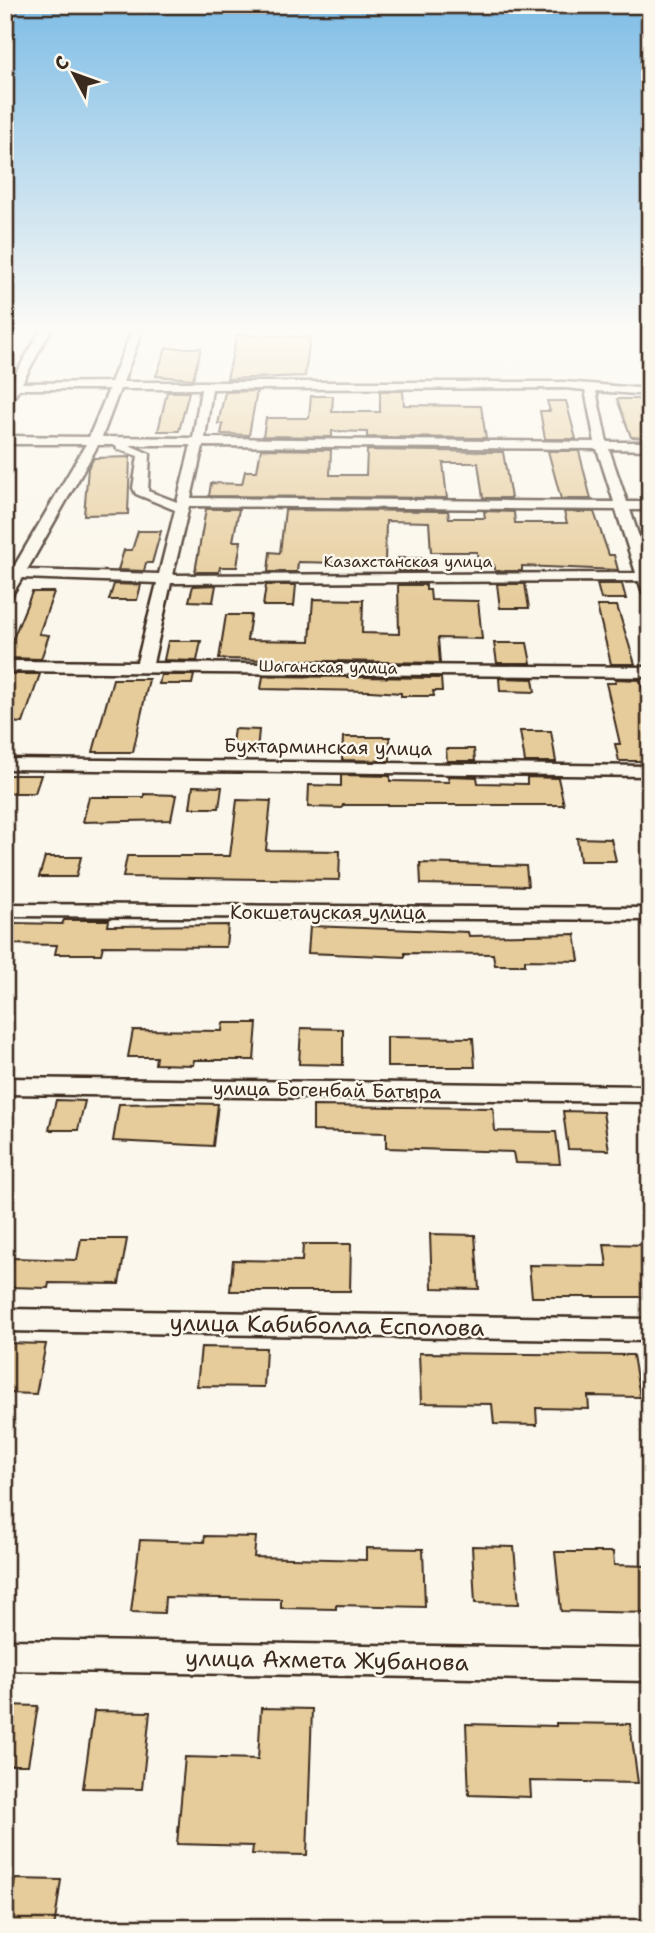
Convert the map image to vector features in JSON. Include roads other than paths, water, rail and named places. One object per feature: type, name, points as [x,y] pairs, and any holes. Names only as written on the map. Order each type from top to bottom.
[{"type":"street","points":[[5,595],[94,441],[102,421]]},
{"type":"street","points":[[144,665],[201,421]]},
{"type":"street","points":[[597,421],[602,446],[647,577],[650,593]]},
{"type":"street","points":[[5,440],[650,446]]},
{"type":"street","points":[[94,441],[141,451],[144,454],[139,488],[143,494],[182,505],[650,506]]},
{"type":"street","name":"Казахстанская улица","points":[[19,574],[165,579],[647,577]]},
{"type":"street","name":"Шаганская улица","points":[[5,666],[650,671]]},
{"type":"street","name":"Бухтарминская улица","points":[[5,764],[650,772]]},
{"type":"street","name":"Кокшетауская улица","points":[[5,910],[650,914]]},
{"type":"street","name":"улица Богенбай Батыра","points":[[5,1086],[650,1094]]},
{"type":"street","name":"улица Кабиболла Есполова","points":[[5,1320],[650,1330]]},
{"type":"street","name":"улица Ахмета Жубанова","points":[[5,1655],[650,1665]]}]
